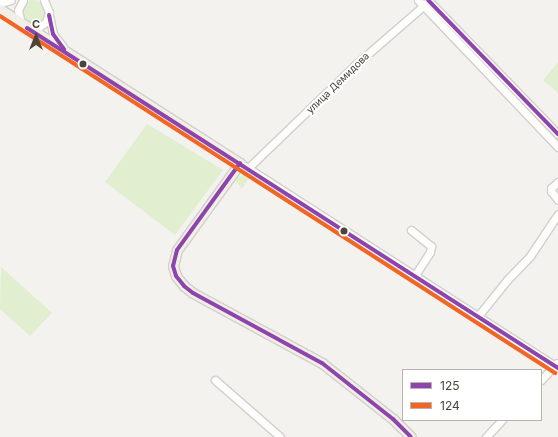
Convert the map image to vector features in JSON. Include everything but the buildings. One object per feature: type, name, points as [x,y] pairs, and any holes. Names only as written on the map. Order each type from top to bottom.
[{"type":"main road","points":[[0,9],[240,163],[177,250],[173,266],[176,276],[184,286],[194,293],[322,364],[392,418],[412,437]]},
{"type":"street","points":[[0,3],[11,0]]},
{"type":"street","points":[[23,0],[18,10],[25,26],[42,25],[49,15]]},
{"type":"street","points":[[429,0],[558,134]]},
{"type":"street","name":"улица Демидова","points":[[248,168],[420,3],[429,0]]},
{"type":"street","points":[[45,1],[53,34],[68,54]]},
{"type":"street","points":[[420,3],[558,146]]},
{"type":"street","points":[[240,163],[557,365],[542,379]]},
{"type":"street","points":[[558,182],[551,191],[558,200]]},
{"type":"street","points":[[478,316],[507,280],[530,256],[558,214]]},
{"type":"street","points":[[411,230],[431,246],[430,252],[415,275]]},
{"type":"street","points":[[215,380],[280,437]]},
{"type":"street","points":[[486,437],[501,421]]},
{"type":"green space","points":[[33,0],[41,4],[45,12],[41,20],[33,24],[25,20],[21,12],[25,4]]},
{"type":"green space","points":[[433,10],[558,139],[558,143],[431,11]]},
{"type":"green space","points":[[558,62],[558,93],[543,80]]},
{"type":"green space","points":[[147,124],[223,170],[175,235],[105,182]]},
{"type":"green space","points":[[244,174],[250,177],[242,189],[235,179]]},
{"type":"green space","points":[[1,267],[52,313],[30,336],[0,309]]},
{"type":"transit line","name":"125","points":[[428,0],[558,134]]},
{"type":"transit line","name":"125","points":[[49,15],[53,34],[64,49]]},
{"type":"transit line","name":"124","points":[[0,16],[555,373]]},
{"type":"transit line","name":"125","points":[[27,28],[558,368]]},
{"type":"transit line","name":"125","points":[[240,163],[177,250],[173,266],[176,276],[184,286],[193,293],[322,363],[393,419],[411,437]]}]
